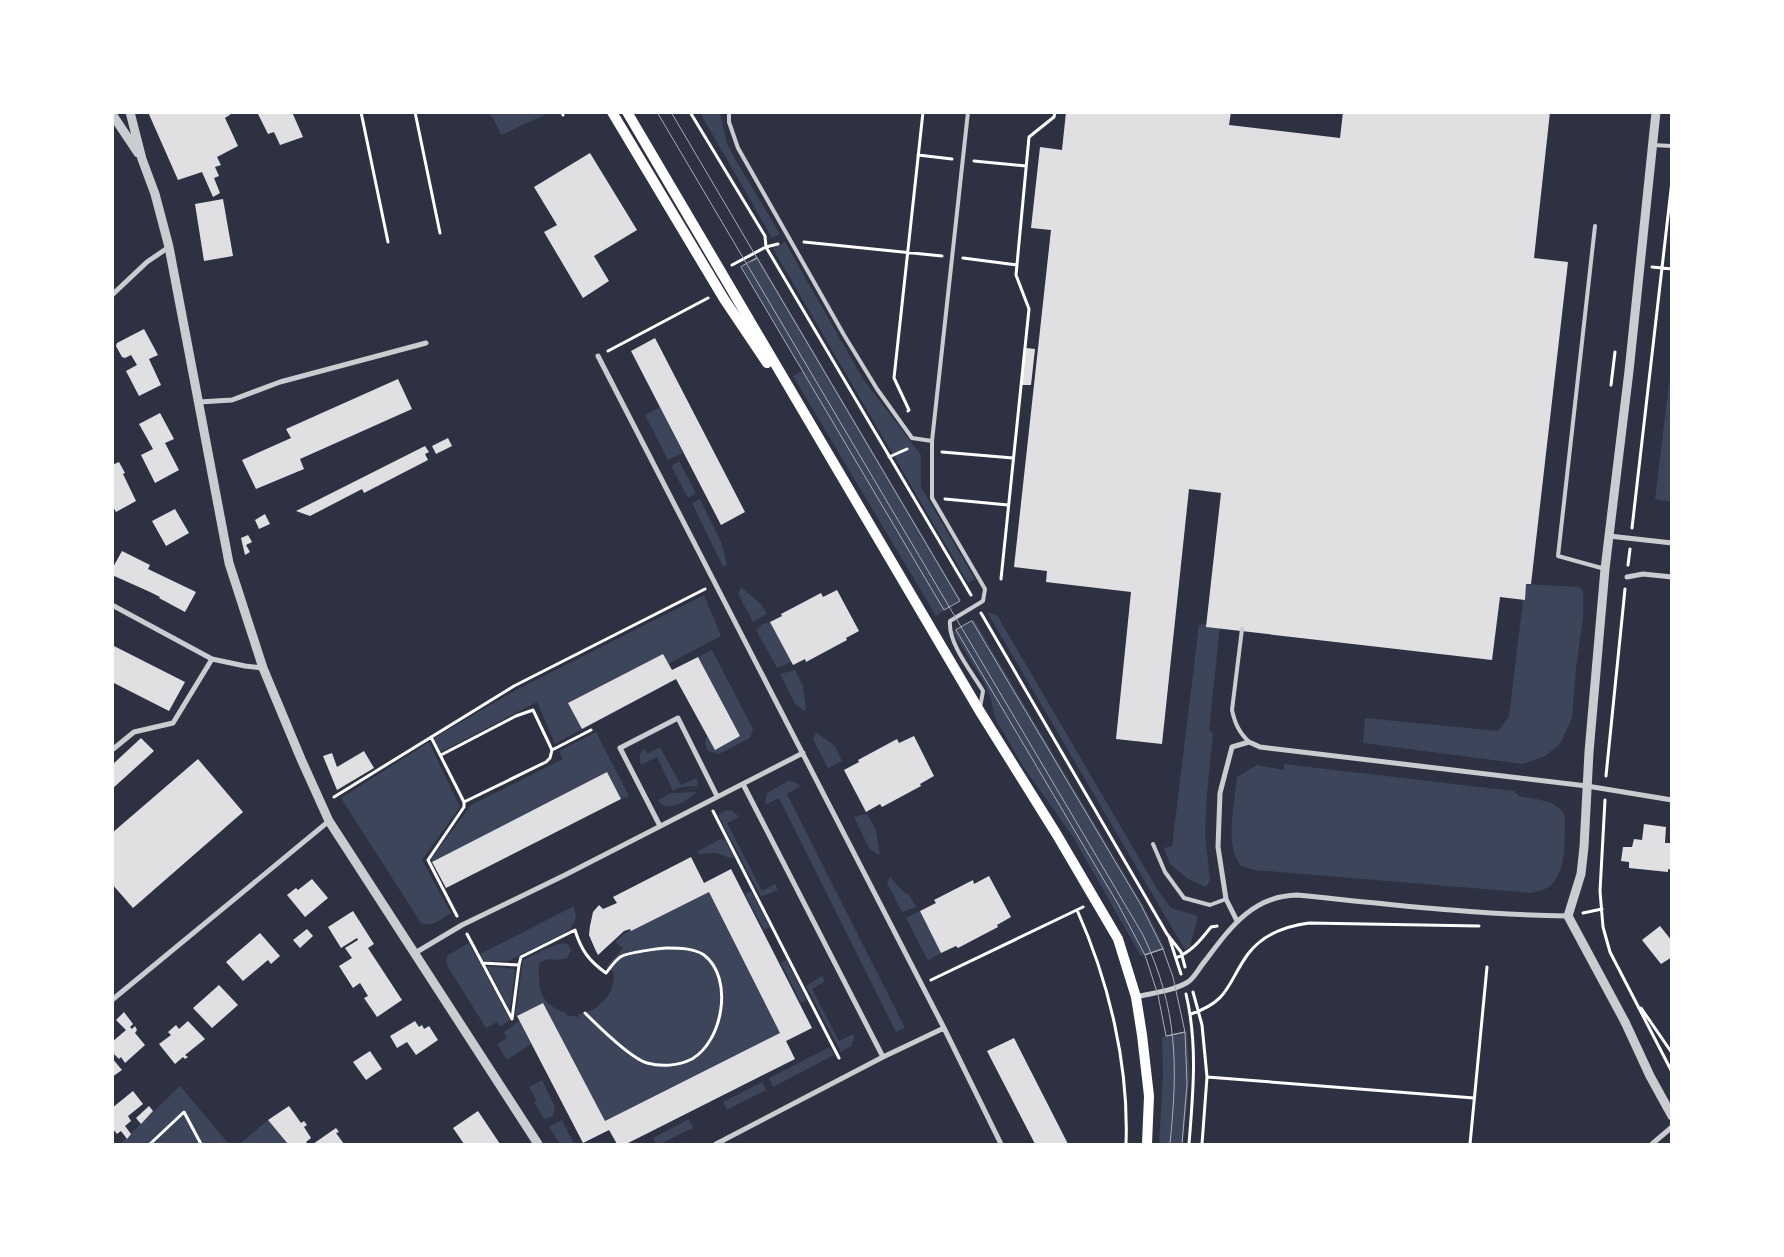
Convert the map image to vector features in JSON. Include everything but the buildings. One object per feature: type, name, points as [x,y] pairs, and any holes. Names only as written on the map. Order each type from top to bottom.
[{"type":"main road","points":[[612,112],[832,459],[979,710],[1057,835],[1118,939],[1136,996],[1149,1096],[1147,1144]]},
{"type":"main road","points":[[627,112],[716,275]]},
{"type":"street","points":[[130,112],[142,159],[155,194],[169,247],[230,563],[263,668],[329,821],[538,1144]]},
{"type":"street","points":[[1656,112],[1629,371],[1605,569],[1587,786],[1585,839],[1581,874],[1568,916],[1626,1022],[1650,1076],[1672,1116]]},
{"type":"street","points":[[112,114],[142,159]]},
{"type":"street","points":[[112,295],[147,262],[169,247]]},
{"type":"street","points":[[200,402],[232,400],[280,382],[426,343]]},
{"type":"street","points":[[598,356],[944,1028],[1001,1144]]},
{"type":"street","points":[[1609,536],[1672,543]]},
{"type":"street","points":[[1626,577],[1643,574],[1672,577]]},
{"type":"street","points":[[112,606],[212,659],[263,668]]},
{"type":"street","points":[[112,750],[134,732],[173,723],[212,659]]},
{"type":"street","points":[[660,826],[620,748],[678,718],[717,796]]},
{"type":"street","points":[[1237,921],[1226,898],[1218,847],[1220,792],[1232,747],[1249,742],[1260,747],[1587,786],[1672,800]]},
{"type":"street","points":[[415,953],[462,925],[566,875],[803,753]]},
{"type":"street","points":[[743,784],[883,1057]]},
{"type":"street","points":[[112,1000],[329,821]]},
{"type":"street","points":[[1136,996],[1187,982],[1237,921],[1260,904],[1283,896],[1297,895],[1537,916],[1568,916]]},
{"type":"street","points":[[716,1144],[883,1057],[944,1028]]},
{"type":"street","points":[[1652,1144],[1672,1127]]},
{"type":"lane","points":[[729,112],[729,122],[738,148],[868,374],[912,438],[932,441]]},
{"type":"lane","points":[[968,112],[932,441],[932,498],[985,589],[983,601],[950,621],[949,630],[983,691],[979,710]]},
{"type":"lane","points":[[1652,145],[1672,146]]},
{"type":"lane","points":[[1595,226],[1558,556],[1605,569]]},
{"type":"lane","points":[[1242,629],[1232,710],[1234,723],[1240,734],[1249,742]]},
{"type":"lane","points":[[1153,844],[1164,872],[1184,898],[1210,905],[1226,898]]},
{"type":"path","points":[[362,112],[388,242]]},
{"type":"path","points":[[415,112],[440,233]]},
{"type":"path","points":[[690,112],[765,236],[766,247],[1168,934],[1181,952],[1191,1014],[1194,1078],[1189,1144]]},
{"type":"path","points":[[896,417],[909,410],[894,378],[923,112]]},
{"type":"path","points":[[1000,579],[1028,308],[1016,275],[1029,137],[1054,118],[1055,112]]},
{"type":"path","points":[[1672,181],[1626,577],[1605,789],[1600,891],[1603,927],[1610,952],[1672,1072]]},
{"type":"path","points":[[791,240],[1017,265]]},
{"type":"path","points":[[598,356],[710,297],[716,275],[766,247]]},
{"type":"path","points":[[932,450],[1013,458]]},
{"type":"path","points":[[932,498],[1008,504]]},
{"type":"path","points":[[321,805],[514,686],[715,584]]},
{"type":"path","points":[[441,755],[516,716],[533,710],[552,750],[550,758],[546,762],[464,802]]},
{"type":"path","points":[[552,750],[591,730]]},
{"type":"path","points":[[431,737],[464,802],[464,807],[428,860],[512,1019],[518,965],[521,957],[575,930],[580,947],[594,965],[606,973],[622,956],[663,948],[685,948],[703,954],[714,966],[720,982],[722,1000],[714,1033],[703,1048],[692,1058],[680,1063],[666,1066],[645,1063],[619,1045],[585,1013]]},
{"type":"path","points":[[708,801],[839,1058]]},
{"type":"path","points":[[1077,910],[1111,1004],[1127,1122],[1126,1144]]},
{"type":"path","points":[[921,984],[1071,913]]},
{"type":"path","points":[[1191,1014],[1199,1012],[1218,1001],[1230,986],[1249,953],[1275,932],[1292,925],[1309,922],[1481,926]]},
{"type":"path","points":[[1168,934],[1202,1024],[1207,1078],[1202,1144]]},
{"type":"path","points":[[482,963],[518,965]]},
{"type":"path","points":[[1470,1144],[1487,967]]},
{"type":"path","points":[[1635,1000],[1672,1053]]},
{"type":"path","points":[[1207,1078],[1474,1098]]},
{"type":"path","points":[[150,1144],[184,1112],[201,1144]]},
{"type":"shaded area","points":[[487,113],[549,113],[501,135],[493,118]]},
{"type":"shaded area","points":[[700,113],[720,113],[727,143],[780,234],[772,238]]},
{"type":"shaded area","points":[[785,242],[863,379],[921,455],[921,487],[975,579],[968,583],[773,249]]},
{"type":"shaded area","points":[[758,257],[961,600],[936,616],[793,376],[802,371],[741,267]]},
{"type":"shaded area","points":[[1669,383],[1672,385],[1671,502],[1655,499]]},
{"type":"shaded area","points":[[660,407],[683,453],[668,460],[645,415]]},
{"type":"shaded area","points":[[679,461],[696,493],[688,498],[671,466]]},
{"type":"shaded area","points":[[700,499],[722,544],[727,565],[723,567],[692,503]]},
{"type":"shaded area","points":[[1525,584],[1579,587],[1583,591],[1583,617],[1572,718],[1560,744],[1545,756],[1523,764],[1363,743],[1365,718],[1498,731],[1509,716]]},
{"type":"shaded area","points":[[741,587],[761,604],[767,614],[753,622],[738,594]]},
{"type":"shaded area","points":[[704,595],[721,636],[668,664],[663,654],[569,703],[582,729],[555,744],[537,702],[441,752],[434,738],[516,690]]},
{"type":"shaded area","points":[[987,612],[997,615],[1159,892],[1171,908],[1198,916],[1190,947],[1185,950]]},
{"type":"shaded area","points":[[974,620],[1143,905],[1165,949],[1141,956],[1073,837],[1024,768],[995,718],[991,699],[985,684],[953,632]]},
{"type":"shaded area","points":[[770,622],[791,662],[777,668],[756,630],[762,624]]},
{"type":"shaded area","points":[[1199,625],[1220,626],[1209,730],[1213,734],[1205,834],[1210,880],[1206,887],[1188,879],[1170,864],[1164,848],[1172,846]]},
{"type":"shaded area","points":[[712,650],[753,729],[750,738],[719,754],[708,751],[705,743],[707,735],[715,749],[740,736],[698,657]]},
{"type":"shaded area","points":[[795,670],[803,686],[806,710],[804,711],[795,704],[780,674]]},
{"type":"shaded area","points":[[596,732],[629,796],[621,799],[607,772],[432,862],[431,859],[471,805],[563,759],[559,751]]},
{"type":"shaded area","points":[[816,732],[835,746],[842,761],[828,768],[813,739]]},
{"type":"shaded area","points":[[429,742],[460,807],[422,860],[451,913],[437,922],[425,924],[421,923],[341,798]]},
{"type":"shaded area","points":[[660,747],[681,785],[697,778],[697,786],[681,787],[673,791],[657,757],[641,765],[640,756],[644,749],[647,754]]},
{"type":"shaded area","points":[[1284,764],[1514,791],[1519,796],[1551,803],[1561,810],[1565,816],[1564,852],[1561,869],[1550,886],[1531,893],[1254,870],[1241,866],[1232,844],[1232,815],[1237,777],[1257,765],[1284,770]]},
{"type":"shaded area","points":[[788,781],[795,782],[801,786],[787,794],[905,1028],[896,1032],[779,798],[765,805],[767,793]]},
{"type":"shaded area","points":[[696,792],[677,805],[666,806],[658,800],[671,793]]},
{"type":"shaded area","points":[[726,810],[733,811],[739,817],[727,823],[762,891],[775,884],[778,890],[761,897],[718,815]]},
{"type":"shaded area","points":[[867,814],[876,830],[880,854],[878,855],[869,848],[854,817]]},
{"type":"shaded area","points":[[721,839],[725,840],[734,857],[730,858],[716,853],[699,854],[698,851]]},
{"type":"shaded area","points":[[890,877],[906,894],[908,893],[916,907],[902,912],[887,883]]},
{"type":"shaded area","points":[[751,891],[770,927],[764,930],[745,894]]},
{"type":"shaded area","points":[[709,892],[780,1033],[605,1121],[543,1003],[515,1017],[523,960],[558,944],[563,943],[569,946],[571,951],[567,958],[548,959],[539,963],[539,980],[542,994],[550,1005],[566,1013],[566,1015],[578,1017],[578,1014],[593,1010],[599,1005],[612,988],[614,973],[606,967],[623,948],[615,942],[625,933]]},
{"type":"shaded area","points":[[574,906],[576,917],[570,930],[508,961],[483,961],[480,954]]},
{"type":"shaded area","points":[[920,911],[941,953],[929,960],[906,918]]},
{"type":"shaded area","points":[[469,943],[510,1020],[500,1027],[497,1022],[486,1028],[448,967],[446,960],[448,955]]},
{"type":"shaded area","points":[[786,960],[807,1000],[801,1003],[781,963]]},
{"type":"shaded area","points":[[487,966],[515,969],[510,1011]]},
{"type":"shaded area","points":[[822,976],[825,981],[812,989],[839,1041],[853,1034],[854,1039],[851,1046],[841,1052],[806,986]]},
{"type":"shaded area","points":[[519,1021],[531,1044],[507,1060],[497,1044],[507,1038],[504,1032]]},
{"type":"shaded area","points":[[1187,1032],[1190,1075],[1183,1144],[1159,1144],[1163,1074],[1162,1037]]},
{"type":"shaded area","points":[[830,1047],[834,1055],[773,1087],[769,1078]]},
{"type":"shaded area","points":[[542,1080],[555,1107],[553,1116],[544,1119],[534,1102],[536,1100],[529,1087]]},
{"type":"shaded area","points":[[762,1082],[766,1090],[727,1110],[723,1102]]},
{"type":"shaded area","points":[[180,1086],[229,1144],[120,1144]]},
{"type":"shaded area","points":[[689,1119],[693,1128],[660,1144],[656,1144],[653,1138]]},
{"type":"shaded area","points":[[268,1120],[288,1144],[240,1144]]},
{"type":"shaded area","points":[[562,1120],[574,1144],[560,1144],[549,1127]]},
{"type":"tram line","points":[[657,112],[1143,935],[1155,962],[1163,988],[1173,1038],[1174,1088],[1170,1144]]},
{"type":"tram line","points":[[671,112],[757,258],[752,261]]},
{"type":"tram line","points":[[757,258],[960,601],[944,610],[741,267],[757,258]]},
{"type":"tram line","points":[[972,621],[1141,905],[1163,949],[1145,955],[1118,904],[956,630],[972,621]]},
{"type":"tram line","points":[[1163,949],[1173,977],[1185,1032],[1166,1036],[1158,995],[1145,955],[1163,949]]},
{"type":"tram line","points":[[1167,1036],[1185,1032],[1187,1084],[1182,1144]]}]
